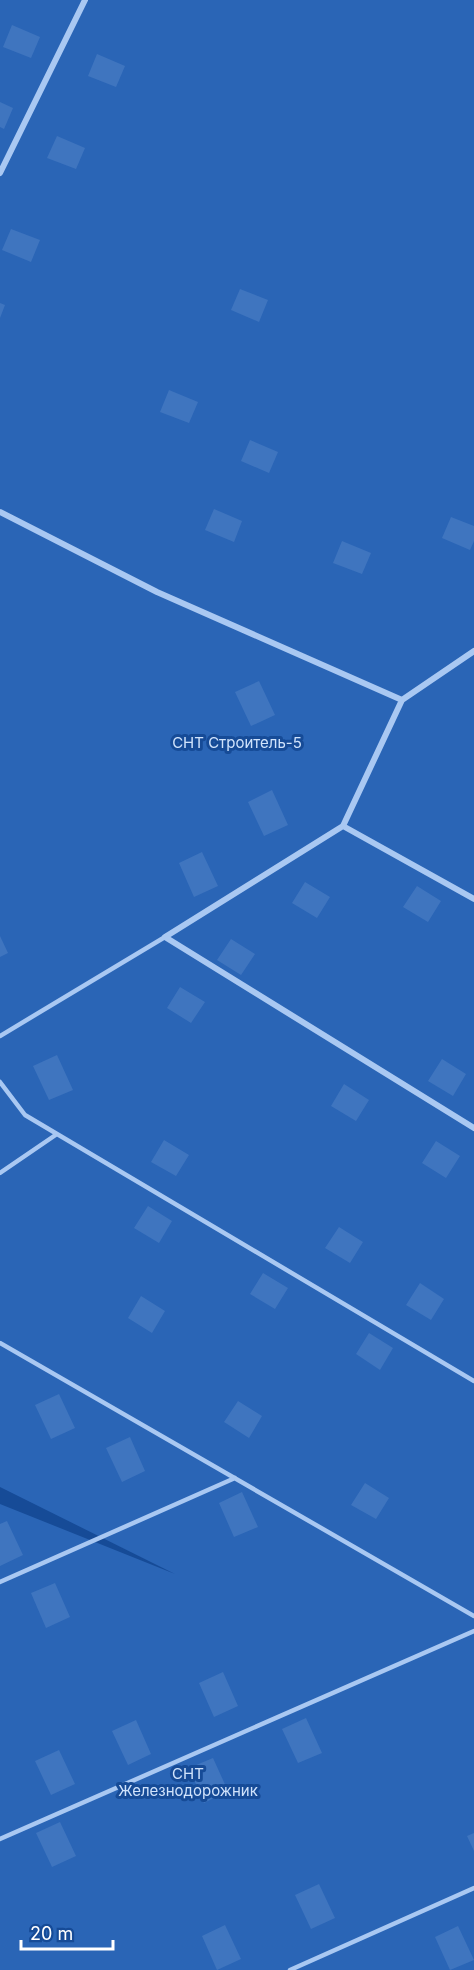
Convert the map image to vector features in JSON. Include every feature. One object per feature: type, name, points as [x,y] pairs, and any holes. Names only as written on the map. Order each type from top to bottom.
[{"type":"street","points":[[0,173],[85,0]]},
{"type":"street","points":[[0,512],[157,592],[402,700]]},
{"type":"street","points":[[474,651],[402,700],[344,826],[165,937],[474,1128]]},
{"type":"street","points":[[344,826],[474,899]]},
{"type":"lane","points":[[0,1036],[165,937]]},
{"type":"lane","points":[[0,1082],[25,1115],[474,1381]]},
{"type":"lane","points":[[0,1173],[57,1134]]},
{"type":"lane","points":[[0,1343],[474,1616]]},
{"type":"lane","points":[[0,1582],[235,1478]]},
{"type":"lane","points":[[0,1839],[474,1630]]},
{"type":"lane","points":[[290,1970],[474,1888]]},
{"type":"green space","name":"СНТ Строитель-5","points":[[0,0],[474,0],[474,1970],[0,1970],[0,1504],[175,1574],[0,1487]]},
{"type":"building","points":[[12,25],[40,37],[31,58],[3,47]]},
{"type":"building","points":[[97,54],[125,66],[116,87],[88,76]]},
{"type":"building","points":[[0,102],[13,108],[4,129],[0,127]]},
{"type":"building","points":[[57,136],[85,148],[76,169],[47,158]]},
{"type":"building","points":[[11,229],[40,240],[31,262],[2,250]]},
{"type":"building","points":[[240,289],[268,300],[259,322],[231,310]]},
{"type":"building","points":[[0,303],[5,305],[0,318]]},
{"type":"building","points":[[169,390],[198,402],[189,423],[160,412]]},
{"type":"building","points":[[250,440],[278,452],[269,473],[241,461]]},
{"type":"building","points":[[214,509],[242,521],[234,542],[205,530]]},
{"type":"building","points":[[451,517],[474,526],[474,541],[470,550],[442,538]]},
{"type":"building","points":[[342,541],[371,553],[362,574],[333,563]]},
{"type":"building","points":[[259,681],[275,715],[251,726],[235,692]]},
{"type":"building","points":[[272,790],[288,825],[264,836],[248,802]]},
{"type":"building","points":[[202,852],[218,886],[194,897],[179,863]]},
{"type":"building","points":[[305,882],[330,897],[317,918],[292,903]]},
{"type":"building","points":[[417,886],[441,901],[428,922],[403,907]]},
{"type":"building","points":[[0,936],[8,953],[0,957]]},
{"type":"building","points":[[231,939],[255,954],[241,975],[217,960]]},
{"type":"building","points":[[180,987],[205,1002],[191,1023],[167,1008]]},
{"type":"building","points":[[57,1055],[73,1090],[49,1100],[33,1066]]},
{"type":"building","points":[[442,1059],[466,1074],[453,1096],[428,1081]]},
{"type":"building","points":[[344,1084],[369,1100],[356,1121],[331,1106]]},
{"type":"building","points":[[164,1140],[189,1155],[176,1176],[151,1162]]},
{"type":"building","points":[[436,1141],[460,1156],[446,1178],[422,1163]]},
{"type":"building","points":[[148,1206],[172,1221],[159,1243],[134,1228]]},
{"type":"building","points":[[339,1227],[363,1242],[350,1263],[325,1248]]},
{"type":"building","points":[[263,1273],[288,1288],[275,1309],[250,1294]]},
{"type":"building","points":[[420,1283],[444,1299],[431,1320],[406,1305]]},
{"type":"building","points":[[141,1296],[165,1311],[152,1333],[128,1318]]},
{"type":"building","points":[[369,1333],[393,1348],[380,1370],[356,1354]]},
{"type":"building","points":[[59,1394],[75,1428],[51,1439],[35,1405]]},
{"type":"building","points":[[238,1401],[262,1416],[249,1438],[224,1422]]},
{"type":"building","points":[[130,1437],[145,1471],[122,1482],[106,1448]]},
{"type":"building","points":[[365,1483],[389,1498],[376,1519],[351,1505]]},
{"type":"building","points":[[242,1492],[258,1527],[234,1537],[219,1503]]},
{"type":"building","points":[[7,1521],[23,1555],[0,1566],[0,1524]]},
{"type":"building","points":[[55,1583],[70,1617],[46,1628],[31,1593]]},
{"type":"building","points":[[223,1672],[238,1706],[214,1717],[199,1683]]},
{"type":"building","points":[[306,1718],[322,1753],[298,1763],[282,1729]]},
{"type":"building","points":[[136,1720],[151,1754],[128,1765],[112,1731]]},
{"type":"building","points":[[59,1750],[75,1784],[51,1795],[35,1761]]},
{"type":"building","points":[[213,1758],[228,1791],[204,1803],[189,1768]]},
{"type":"building","points":[[60,1822],[76,1856],[52,1867],[36,1833]]},
{"type":"building","points":[[474,1833],[474,1851],[467,1836]]},
{"type":"building","points":[[319,1884],[335,1918],[311,1929],[295,1895]]},
{"type":"building","points":[[225,1925],[241,1959],[217,1970],[202,1936]]},
{"type":"building","points":[[458,1926],[474,1960],[450,1970],[435,1937]]},
{"type":"park label","name":"СНТ Железнодорожник","points":[[188,1782]]}]
